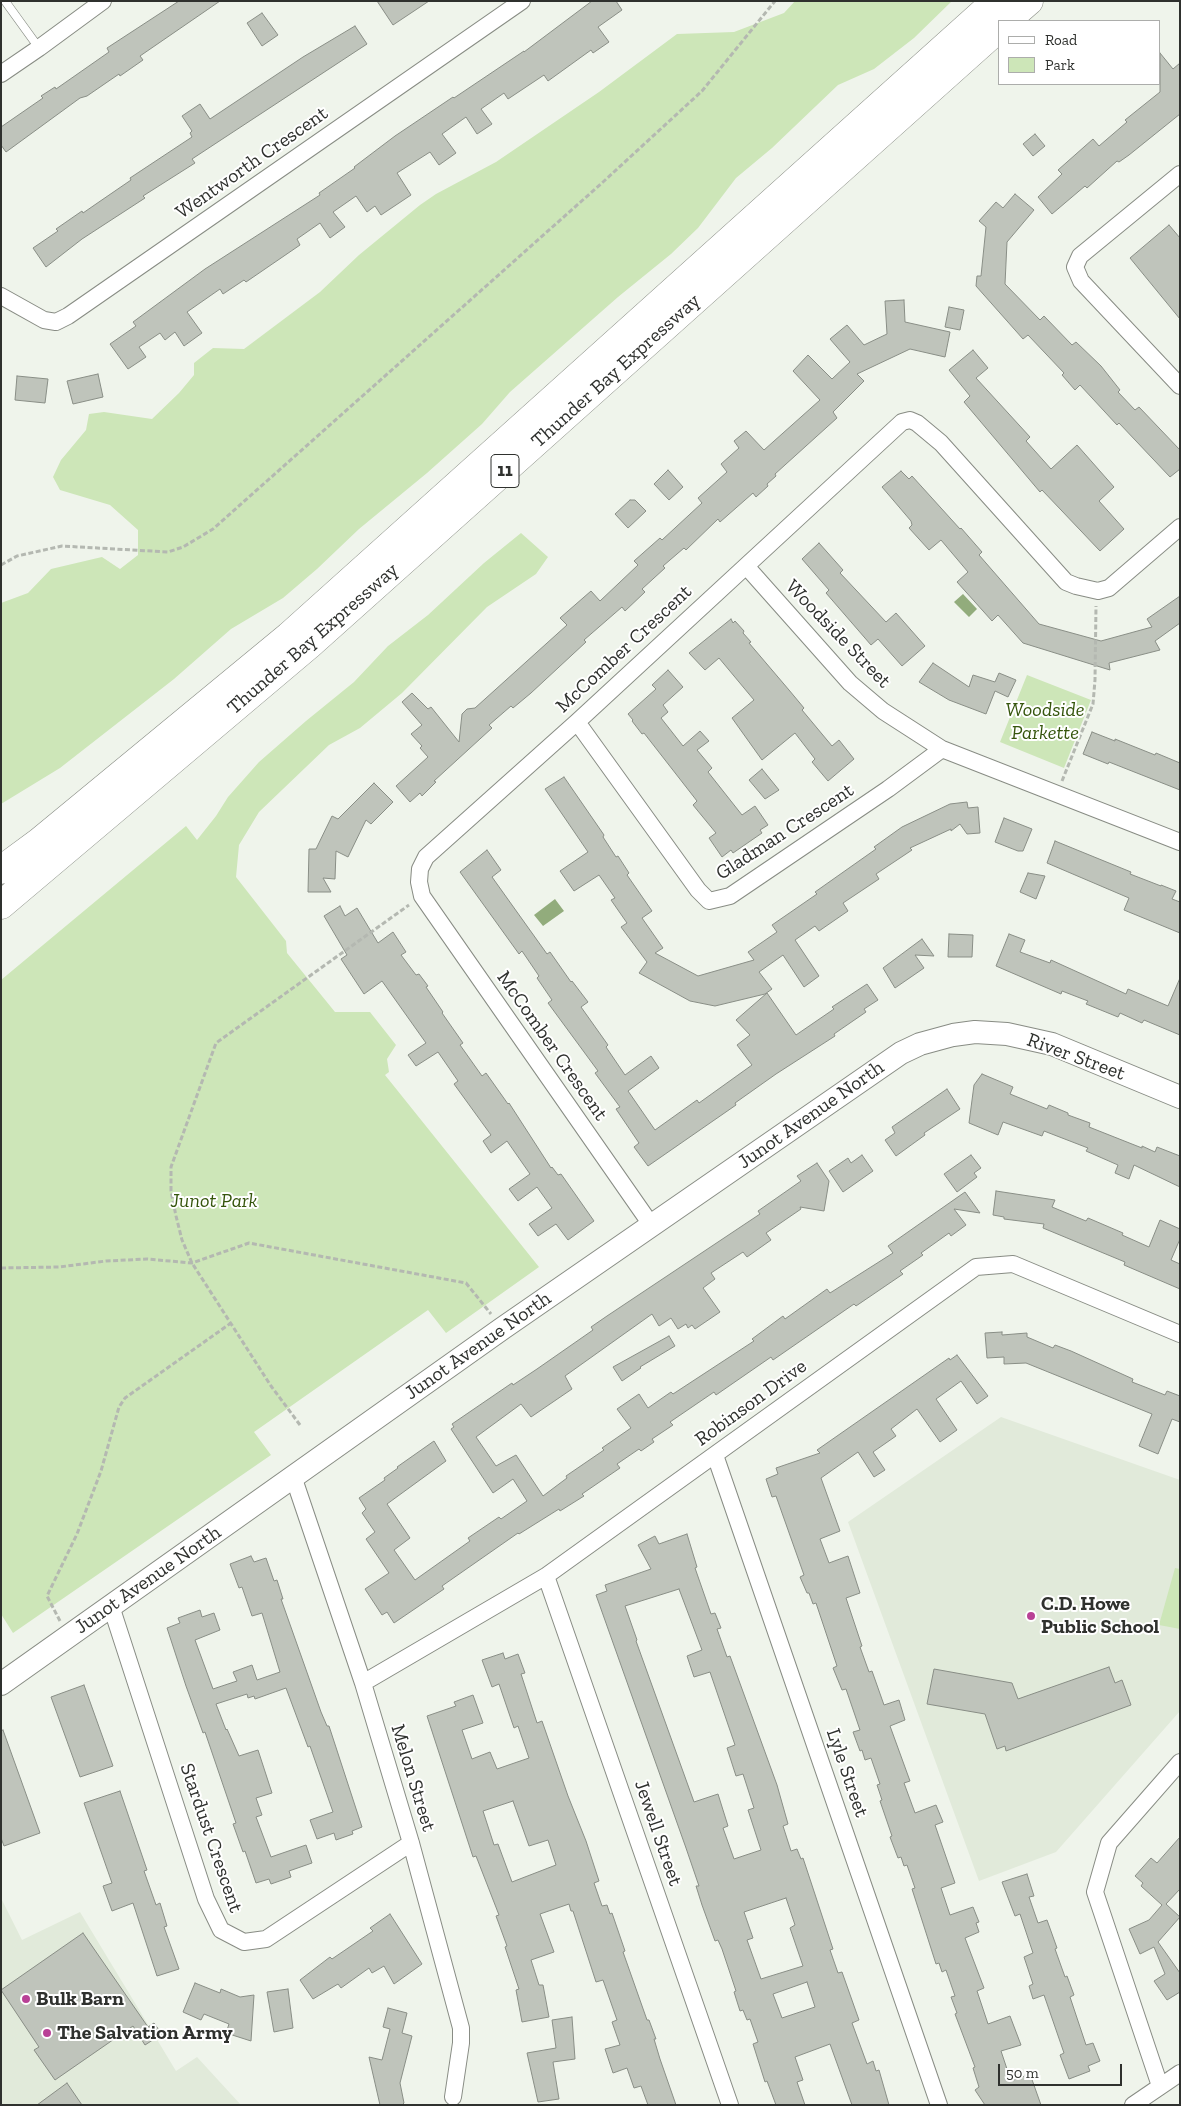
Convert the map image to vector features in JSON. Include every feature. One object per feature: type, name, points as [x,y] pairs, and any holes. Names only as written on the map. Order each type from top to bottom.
[{"type":"highway","name":"Thunder Bay Expressway","points":[[1,870],[39,842],[289,636],[996,1]]},
{"type":"highway","points":[[1007,20],[1029,1]]},
{"type":"highway","name":"Thunder Bay Expressway","points":[[1,904],[309,645],[998,29]]},
{"type":"main road","name":"Junot Avenue North","points":[[1,1684],[503,1328],[900,1054],[940,1037],[968,1033]]},
{"type":"main road","name":"River Street","points":[[968,1033],[1007,1034],[1052,1044],[1180,1097]]},
{"type":"street","points":[[1,74],[102,1]]},
{"type":"street","name":"Wentworth Crescent","points":[[1,296],[44,320],[56,322],[68,316],[522,1]]},
{"type":"street","points":[[1180,174],[1080,256],[1075,267],[1081,281],[1180,386]]},
{"type":"street","name":"McComber Crescent","points":[[652,1226],[422,896],[419,882],[420,869],[426,857],[576,722],[902,422],[910,420],[928,432],[954,456],[1066,582],[1096,590]]},
{"type":"street","points":[[1096,590],[1109,588],[1180,527]]},
{"type":"street","name":"Woodside Street","points":[[746,566],[848,681],[883,711],[942,750],[1180,842]]},
{"type":"street","name":"Gladman Crescent","points":[[576,722],[698,890],[709,901],[730,896],[888,790],[942,750]]},
{"type":"street","name":"Robinson Drive","points":[[363,1684],[546,1576],[976,1267],[1013,1264],[1180,1334]]},
{"type":"street","name":"Lyle Street","points":[[715,1455],[939,2105]]},
{"type":"street","name":"Melon Street","points":[[293,1476],[363,1684],[411,1844],[461,2028],[461,2043],[453,2098]]},
{"type":"street","name":"Jewell Street","points":[[546,1576],[730,2105]]},
{"type":"street","name":"Stardust Crescent","points":[[111,1606],[206,1899],[222,1930],[244,1942],[266,1939],[411,1844]]},
{"type":"street","points":[[1160,2086],[1095,1892],[1109,1843],[1180,1762]]},
{"type":"street","points":[[1133,2105],[1180,2073]]},
{"type":"lane","points":[[5,1],[39,48]]},
{"type":"path","points":[[1,565],[17,556],[62,546],[168,552],[183,547],[212,529],[603,182],[702,91],[775,1]]},
{"type":"path","points":[[1057,794],[1093,704],[1096,590]]},
{"type":"path","points":[[300,1425],[271,1386],[192,1263],[182,1240],[176,1216],[171,1191],[171,1167],[216,1043],[422,896]]},
{"type":"path","points":[[1,1268],[58,1267],[106,1261],[147,1259],[192,1263],[249,1243],[466,1283],[503,1328]]},
{"type":"path","points":[[68,1636],[47,1596],[81,1525],[101,1471],[119,1407],[125,1398],[231,1323]]},
{"type":"shaded area","points":[[963,594],[977,609],[969,617],[954,602]]},
{"type":"shaded area","points":[[555,899],[564,911],[543,926],[534,915]]},
{"type":"shaded area","name":"C.D. Howe Public School","points":[[1001,1417],[1180,1480],[1180,1711],[1056,1852],[979,1881],[848,1522]]},
{"type":"shaded area","points":[[1,1898],[22,1940],[80,1912],[176,2071],[197,2057],[241,2105],[1,2105]]},
{"type":"green space","points":[[795,1],[952,1],[914,38],[874,69],[838,85],[772,148],[736,178],[698,228],[671,254],[618,297],[510,392],[482,424],[427,473],[359,529],[283,598],[231,629],[174,679],[60,768],[1,804],[1,603],[28,593],[51,569],[102,557],[120,569],[138,555],[138,530],[110,505],[60,490],[53,477],[61,460],[86,430],[89,414],[104,412],[152,419],[179,393],[194,375],[194,363],[213,348],[244,349],[320,292],[359,255],[420,205],[436,194],[496,162],[599,92],[677,34],[734,32],[784,13]]},
{"type":"green space","name":"Junot Park","points":[[521,533],[548,557],[536,574],[487,607],[402,693],[360,728],[329,745],[259,812],[239,845],[236,877],[286,941],[287,953],[335,1012],[370,1012],[396,1045],[387,1059],[389,1072],[385,1075],[539,1267],[446,1333],[428,1310],[254,1432],[271,1455],[13,1633],[1,1614],[1,980],[186,826],[197,840],[228,797],[259,762],[354,682],[388,646],[428,615],[484,563]]},
{"type":"green space","name":"Woodside Parkette","points":[[1027,675],[1091,700],[1064,768],[1000,742]]},
{"type":"green space","points":[[1175,1568],[1180,1569],[1180,1629],[1159,1625]]},
{"type":"building","points":[[179,1],[220,1],[140,56],[143,60],[87,96],[80,98],[6,152],[1,145],[1,127],[43,98],[41,96],[55,87],[56,89],[109,52],[107,48]]},
{"type":"building","points":[[377,1],[429,1],[393,25]]},
{"type":"building","points":[[592,1],[616,1],[622,10],[598,27],[609,42],[593,53],[591,50],[548,81],[544,75],[508,99],[504,93],[481,109],[492,124],[477,134],[466,117],[442,134],[456,153],[439,165],[430,152],[397,173],[411,195],[381,215],[375,206],[367,212],[356,196],[333,212],[345,227],[330,238],[320,223],[297,239],[300,245],[246,282],[244,280],[223,294],[220,289],[187,312],[202,333],[184,346],[175,332],[165,340],[160,333],[139,347],[146,357],[128,369],[110,344],[136,326],[133,322],[205,269],[320,195],[319,193],[355,168],[395,136],[524,52]]},
{"type":"building","points":[[262,13],[278,35],[262,46],[247,23]]},
{"type":"building","points":[[355,26],[367,44],[192,159],[195,163],[143,196],[145,198],[82,239],[46,267],[33,248],[58,231],[56,229],[82,211],[83,213],[131,180],[130,178],[192,137],[190,133],[192,131],[182,116],[200,104],[210,119],[303,57]]},
{"type":"building","points":[[1161,54],[1173,69],[1180,63],[1180,114],[1129,155],[1119,162],[1117,161],[1087,188],[1085,186],[1052,214],[1038,197],[1062,174],[1058,170],[1093,139],[1099,146],[1127,122],[1125,120],[1160,92]]},
{"type":"building","points":[[1035,134],[1045,146],[1033,156],[1023,144]]},
{"type":"building","points":[[1015,194],[1034,210],[1007,242],[1005,284],[1040,320],[1044,316],[1072,345],[1076,342],[1101,366],[1120,390],[1118,392],[1135,410],[1139,407],[1180,450],[1180,469],[1170,477],[1119,423],[1117,425],[1080,385],[1075,390],[1062,375],[1064,373],[1028,335],[1023,339],[976,286],[977,276],[981,276],[986,227],[979,221],[996,202],[1003,208]]},
{"type":"building","points":[[1169,225],[1180,238],[1180,319],[1130,258]]},
{"type":"building","points":[[904,300],[905,322],[950,332],[945,357],[910,349],[857,374],[864,381],[833,412],[837,418],[775,474],[776,476],[767,484],[768,486],[756,497],[753,493],[720,522],[718,519],[686,550],[684,548],[663,566],[665,568],[642,589],[645,592],[625,611],[622,607],[584,640],[586,642],[531,693],[513,708],[511,706],[489,725],[492,728],[434,781],[436,782],[422,796],[420,793],[410,802],[396,786],[428,757],[420,748],[422,746],[411,734],[422,725],[402,702],[412,693],[428,709],[431,707],[459,742],[462,714],[467,709],[475,708],[567,625],[560,618],[591,591],[600,601],[638,565],[634,561],[660,538],[662,540],[702,503],[698,498],[727,472],[721,464],[739,448],[734,441],[746,431],[764,450],[820,400],[793,371],[808,355],[832,379],[850,362],[830,339],[847,325],[864,345],[887,334],[885,301]]},
{"type":"building","points":[[949,307],[964,310],[960,330],[945,327]]},
{"type":"building","points":[[973,350],[988,368],[976,378],[1030,437],[1026,441],[1051,469],[1077,445],[1114,487],[1099,501],[1124,529],[1100,551],[1042,490],[1040,492],[964,402],[970,396],[949,370]]},
{"type":"building","points":[[98,374],[103,397],[73,404],[67,381]]},
{"type":"building","points":[[17,376],[48,379],[45,403],[15,400]]},
{"type":"building","points":[[668,470],[683,487],[669,500],[654,484]]},
{"type":"building","points":[[901,471],[909,479],[912,476],[961,528],[982,552],[979,555],[1039,624],[1101,641],[1152,627],[1147,619],[1180,596],[1180,623],[1155,641],[1160,650],[1109,663],[1110,670],[1023,643],[998,615],[992,621],[957,582],[968,572],[941,540],[929,550],[909,528],[912,525],[911,521],[882,487]]},
{"type":"building","points":[[630,500],[635,500],[646,511],[628,528],[615,514]]},
{"type":"building","points":[[819,543],[843,570],[840,573],[886,622],[896,613],[925,646],[902,666],[878,639],[871,645],[826,593],[829,590],[802,559]]},
{"type":"building","points":[[731,619],[733,623],[735,621],[744,631],[743,633],[751,642],[749,643],[804,708],[802,710],[832,746],[839,740],[854,759],[828,781],[812,762],[815,759],[795,733],[762,760],[732,718],[754,700],[719,658],[705,670],[689,653]]},
{"type":"building","points":[[933,663],[969,687],[973,675],[995,682],[999,673],[1016,680],[1008,697],[995,691],[986,714],[949,700],[919,682]]},
{"type":"building","points":[[668,670],[683,687],[663,705],[668,712],[661,718],[683,746],[700,731],[709,741],[697,750],[712,768],[708,772],[742,815],[755,806],[768,825],[760,830],[762,833],[733,853],[731,850],[722,857],[709,838],[716,833],[693,805],[697,801],[628,714],[656,689],[652,685]]},
{"type":"building","points":[[1092,732],[1180,763],[1180,790],[1109,762],[1108,764],[1083,754]]},
{"type":"building","points":[[762,769],[779,790],[765,799],[749,780]]},
{"type":"building","points":[[564,777],[604,835],[603,837],[616,857],[618,856],[629,873],[627,875],[652,911],[642,918],[663,948],[655,953],[698,976],[754,960],[748,952],[777,932],[772,925],[817,894],[815,892],[876,849],[874,847],[902,827],[950,804],[967,802],[968,808],[978,807],[980,833],[967,834],[960,824],[951,831],[951,829],[910,848],[912,850],[876,874],[879,879],[843,903],[848,911],[819,931],[815,926],[795,940],[819,976],[804,987],[783,955],[759,972],[772,989],[765,994],[715,1006],[690,1001],[639,973],[647,962],[621,927],[627,923],[611,900],[615,898],[599,875],[574,891],[560,871],[588,852],[545,789]]},
{"type":"building","points":[[374,783],[393,802],[371,824],[366,820],[348,857],[336,851],[335,879],[323,878],[331,892],[308,892],[309,849],[316,849],[332,816],[338,819]]},
{"type":"building","points":[[1004,818],[1032,829],[1023,851],[1018,851],[995,842]]},
{"type":"building","points":[[1055,841],[1131,872],[1130,874],[1176,891],[1172,899],[1180,902],[1180,933],[1124,910],[1129,898],[1047,863]]},
{"type":"building","points":[[487,850],[501,870],[492,877],[547,954],[550,952],[588,1002],[581,1007],[608,1045],[606,1047],[625,1075],[651,1056],[659,1068],[628,1091],[655,1130],[697,1100],[699,1103],[752,1065],[737,1045],[750,1035],[736,1020],[767,993],[796,1035],[834,1009],[832,1007],[867,984],[878,1000],[864,1009],[866,1012],[834,1034],[835,1036],[776,1074],[735,1103],[736,1105],[648,1166],[634,1147],[639,1143],[616,1109],[620,1107],[595,1073],[598,1071],[548,1003],[552,1000],[537,978],[539,976],[522,951],[519,954],[460,872]]},
{"type":"building","points":[[1028,873],[1045,876],[1036,899],[1020,892]]},
{"type":"building","points":[[340,906],[345,916],[357,908],[378,943],[393,932],[406,952],[401,955],[416,975],[419,974],[428,986],[426,987],[463,1043],[460,1045],[482,1076],[486,1073],[509,1103],[551,1168],[558,1175],[561,1174],[594,1221],[568,1240],[556,1224],[538,1236],[529,1224],[552,1208],[537,1187],[518,1201],[509,1189],[530,1174],[507,1141],[491,1153],[483,1141],[491,1135],[454,1084],[458,1081],[438,1052],[416,1066],[408,1055],[426,1043],[382,981],[364,994],[341,959],[347,955],[324,916]]},
{"type":"building","points":[[949,934],[973,935],[972,957],[948,957]]},
{"type":"building","points":[[1009,934],[1025,940],[1020,952],[1050,963],[1051,960],[1126,994],[1128,989],[1168,1006],[1180,978],[1180,1035],[1144,1020],[1142,1023],[1120,1013],[1118,1017],[1086,1004],[1088,1001],[1062,991],[1061,994],[996,966]]},
{"type":"building","points":[[922,939],[934,956],[915,955],[924,968],[895,988],[883,968]]},
{"type":"building","points":[[982,1074],[1013,1087],[1010,1094],[1047,1109],[1049,1105],[1068,1113],[1068,1115],[1090,1123],[1089,1127],[1142,1148],[1142,1146],[1155,1152],[1157,1147],[1180,1156],[1180,1187],[1134,1165],[1129,1179],[1115,1173],[1118,1165],[1086,1151],[1088,1148],[1044,1131],[1042,1136],[1003,1122],[998,1135],[969,1123],[974,1085]]},
{"type":"building","points":[[947,1089],[960,1109],[924,1133],[925,1135],[896,1156],[885,1140],[895,1133],[892,1127]]},
{"type":"building","points":[[862,1155],[873,1171],[843,1192],[829,1171],[848,1158],[851,1163]]},
{"type":"building","points":[[971,1155],[981,1168],[974,1173],[977,1177],[957,1192],[944,1174]]},
{"type":"building","points":[[817,1163],[829,1181],[824,1211],[800,1207],[801,1209],[766,1233],[771,1240],[747,1257],[743,1252],[711,1273],[715,1279],[703,1288],[720,1312],[695,1329],[692,1325],[688,1328],[686,1324],[678,1329],[671,1318],[659,1326],[652,1314],[565,1376],[572,1389],[531,1417],[521,1404],[476,1437],[496,1466],[516,1455],[543,1496],[567,1478],[566,1476],[604,1450],[602,1448],[631,1428],[617,1409],[639,1394],[648,1408],[671,1392],[673,1394],[754,1341],[752,1339],[783,1316],[785,1319],[827,1289],[830,1293],[893,1253],[888,1246],[965,1192],[980,1213],[954,1209],[966,1225],[951,1236],[949,1233],[921,1253],[923,1255],[900,1271],[903,1274],[856,1306],[854,1304],[773,1360],[771,1357],[716,1395],[714,1392],[670,1422],[673,1425],[652,1439],[654,1442],[641,1451],[639,1449],[617,1464],[620,1468],[582,1494],[584,1496],[518,1533],[442,1586],[444,1589],[394,1623],[387,1612],[382,1615],[365,1589],[389,1573],[366,1539],[375,1532],[362,1513],[366,1509],[359,1498],[385,1480],[384,1478],[397,1467],[434,1441],[446,1461],[387,1504],[410,1538],[394,1550],[415,1580],[470,1541],[468,1538],[527,1501],[513,1479],[493,1493],[451,1429],[454,1427],[452,1424],[512,1383],[513,1385],[537,1369],[593,1330],[591,1327],[760,1214],[758,1211],[801,1181],[797,1176]]},
{"type":"building","points":[[996,1191],[1055,1200],[1052,1207],[1086,1221],[1088,1218],[1149,1247],[1160,1220],[1180,1229],[1180,1239],[1171,1260],[1180,1264],[1180,1289],[1124,1265],[1125,1262],[1043,1228],[1044,1224],[1004,1219],[1004,1217],[993,1215]]},
{"type":"building","points":[[1002,1332],[1002,1335],[1027,1333],[1027,1337],[1053,1348],[1055,1345],[1071,1351],[1133,1379],[1132,1382],[1165,1395],[1167,1391],[1180,1396],[1180,1422],[1172,1419],[1158,1454],[1139,1446],[1152,1414],[1026,1363],[1004,1364],[1004,1357],[987,1358],[985,1333]]},
{"type":"building","points":[[669,1336],[675,1346],[640,1367],[622,1381],[613,1367]]},
{"type":"building","points":[[957,1355],[988,1396],[977,1404],[961,1381],[936,1399],[957,1430],[940,1442],[917,1409],[891,1429],[896,1436],[873,1452],[885,1470],[874,1477],[858,1452],[821,1478],[840,1531],[820,1539],[829,1563],[848,1556],[860,1593],[846,1598],[862,1646],[860,1647],[869,1672],[872,1671],[884,1705],[899,1700],[905,1720],[890,1726],[910,1781],[904,1783],[915,1813],[936,1805],[943,1822],[935,1825],[955,1883],[941,1888],[950,1915],[973,1907],[979,1922],[976,1923],[979,1932],[965,1938],[984,1988],[977,1991],[988,2024],[1010,2016],[1021,2045],[1001,2051],[1011,2081],[1030,2074],[1041,2105],[985,2105],[975,2090],[979,2087],[973,2068],[975,2067],[955,2014],[957,2013],[951,1997],[955,1996],[946,1970],[942,1972],[939,1963],[936,1964],[912,1889],[915,1888],[907,1865],[904,1866],[901,1857],[898,1858],[890,1837],[892,1836],[880,1801],[882,1800],[877,1785],[880,1784],[871,1758],[865,1760],[862,1750],[860,1751],[853,1732],[860,1730],[846,1689],[842,1690],[833,1668],[837,1666],[816,1603],[813,1604],[800,1577],[804,1575],[776,1496],[772,1497],[766,1479],[778,1474],[776,1468],[820,1453],[817,1450],[949,1358],[950,1360]]},
{"type":"building","points":[[687,1534],[697,1567],[695,1568],[711,1614],[715,1613],[721,1628],[717,1629],[727,1657],[730,1656],[777,1785],[788,1824],[783,1826],[791,1851],[797,1849],[801,1859],[803,1858],[833,1949],[830,1950],[838,1973],[842,1972],[859,2020],[852,2023],[867,2064],[873,2061],[876,2071],[879,2070],[889,2105],[852,2105],[830,2044],[795,2057],[803,2080],[797,2082],[805,2105],[776,2105],[767,2081],[765,2082],[753,2044],[758,2042],[750,2019],[747,2020],[743,2010],[740,2011],[734,1992],[736,1991],[722,1949],[718,1940],[715,1941],[702,1905],[696,1886],[699,1886],[596,1595],[607,1591],[605,1585],[651,1569],[638,1545],[655,1536],[659,1544]],"holes":[[[679,1589],[702,1650],[687,1656],[694,1677],[710,1672],[735,1745],[727,1748],[736,1776],[743,1774],[754,1808],[748,1810],[761,1850],[734,1859],[723,1828],[728,1826],[718,1794],[694,1802],[625,1606]],[[786,1898],[795,1925],[790,1928],[803,1966],[761,1979],[747,1940],[753,1938],[744,1912]],[[807,1982],[815,2007],[782,2018],[773,1994]]]},
{"type":"building","points":[[251,1556],[254,1562],[266,1558],[274,1581],[277,1580],[283,1599],[281,1599],[321,1712],[327,1726],[329,1726],[362,1827],[352,1831],[353,1834],[336,1840],[334,1833],[317,1839],[310,1820],[333,1812],[310,1746],[308,1747],[286,1688],[255,1699],[254,1696],[248,1698],[247,1694],[216,1704],[239,1756],[258,1750],[272,1793],[256,1798],[262,1815],[256,1817],[271,1857],[306,1845],[312,1863],[289,1871],[291,1877],[271,1884],[269,1879],[256,1883],[245,1851],[243,1852],[233,1824],[236,1823],[167,1628],[180,1623],[178,1618],[200,1610],[202,1617],[214,1613],[220,1630],[195,1640],[213,1689],[237,1681],[233,1672],[252,1665],[257,1680],[280,1672],[262,1613],[252,1616],[242,1587],[239,1588],[230,1564]]},
{"type":"building","points":[[503,1653],[505,1659],[518,1654],[525,1673],[521,1674],[537,1723],[542,1721],[586,1841],[599,1881],[594,1883],[602,1906],[607,1905],[610,1914],[612,1913],[625,1951],[623,1952],[647,2020],[649,2020],[656,2039],[654,2039],[676,2105],[648,2105],[641,2086],[634,2088],[627,2068],[613,2073],[605,2049],[620,2045],[612,2022],[617,2020],[603,1980],[596,1982],[569,1904],[540,1914],[554,1952],[531,1960],[539,1985],[543,1985],[549,2017],[522,2022],[516,1990],[519,1989],[496,1916],[499,1915],[476,1856],[473,1857],[427,1716],[456,1706],[454,1702],[473,1695],[483,1723],[462,1730],[472,1759],[490,1752],[497,1769],[529,1758],[518,1726],[514,1728],[499,1684],[492,1687],[482,1660]],"holes":[[[513,1801],[529,1846],[548,1840],[556,1865],[512,1882],[498,1844],[494,1845],[483,1811]]]},
{"type":"building","points":[[1109,1667],[1115,1683],[1122,1680],[1131,1705],[1006,1751],[1005,1746],[997,1749],[985,1714],[927,1704],[934,1669],[1012,1683],[1018,1699]]},
{"type":"building","points":[[84,1685],[113,1766],[80,1777],[51,1697]]},
{"type":"building","points":[[3,1730],[40,1833],[4,1846],[1,1838],[1,1731]]},
{"type":"building","points":[[120,1791],[147,1870],[144,1871],[156,1905],[160,1903],[167,1926],[164,1927],[179,1969],[157,1976],[133,1903],[112,1911],[103,1886],[112,1883],[84,1803]]},
{"type":"building","points":[[1180,1837],[1180,1889],[1166,1904],[1180,1917],[1158,1942],[1180,1973],[1180,1992],[1167,2000],[1154,1981],[1165,1974],[1154,1947],[1140,1954],[1129,1929],[1149,1920],[1162,1905],[1141,1886],[1143,1883],[1135,1876],[1151,1858],[1157,1863]]},
{"type":"building","points":[[1027,1874],[1034,1896],[1029,1897],[1038,1923],[1047,1920],[1065,1977],[1067,1976],[1074,1995],[1070,1997],[1086,2045],[1093,2043],[1100,2061],[1088,2066],[1090,2071],[1069,2079],[1060,2055],[1064,2053],[1044,1995],[1033,1999],[1029,1986],[1033,1984],[1024,1957],[1033,1953],[1020,1914],[1015,1916],[1002,1882]]},
{"type":"building","points":[[390,1914],[422,1964],[394,1984],[384,1966],[372,1973],[369,1968],[341,1988],[338,1984],[313,1999],[300,1980],[330,1957],[332,1959],[373,1931],[370,1928]]},
{"type":"building","points":[[83,1933],[148,2027],[154,2023],[162,2034],[145,2045],[133,2026],[55,2080],[34,2050],[39,2047],[1,1990]]},
{"type":"building","points":[[195,1983],[220,1993],[221,1989],[240,1997],[254,1995],[251,2041],[226,2033],[229,2024],[204,2014],[201,2020],[183,2012]]},
{"type":"building","points":[[288,1989],[293,2028],[274,2032],[267,1992]]},
{"type":"building","points":[[388,2008],[407,2013],[402,2033],[412,2036],[400,2083],[404,2103],[402,2105],[380,2105],[369,2057],[382,2060],[390,2029],[383,2027]]},
{"type":"building","points":[[572,2017],[575,2059],[553,2062],[559,2099],[538,2102],[527,2053],[556,2048],[552,2020]]},
{"type":"building","points":[[67,2083],[82,2105],[37,2105]]},
{"type":"place","name":"C.D. Howe Public School","points":[[1031,1616]]},
{"type":"place","name":"Bulk Barn","points":[[26,1999]]},
{"type":"place","name":"The Salvation Army","points":[[47,2033]]}]
